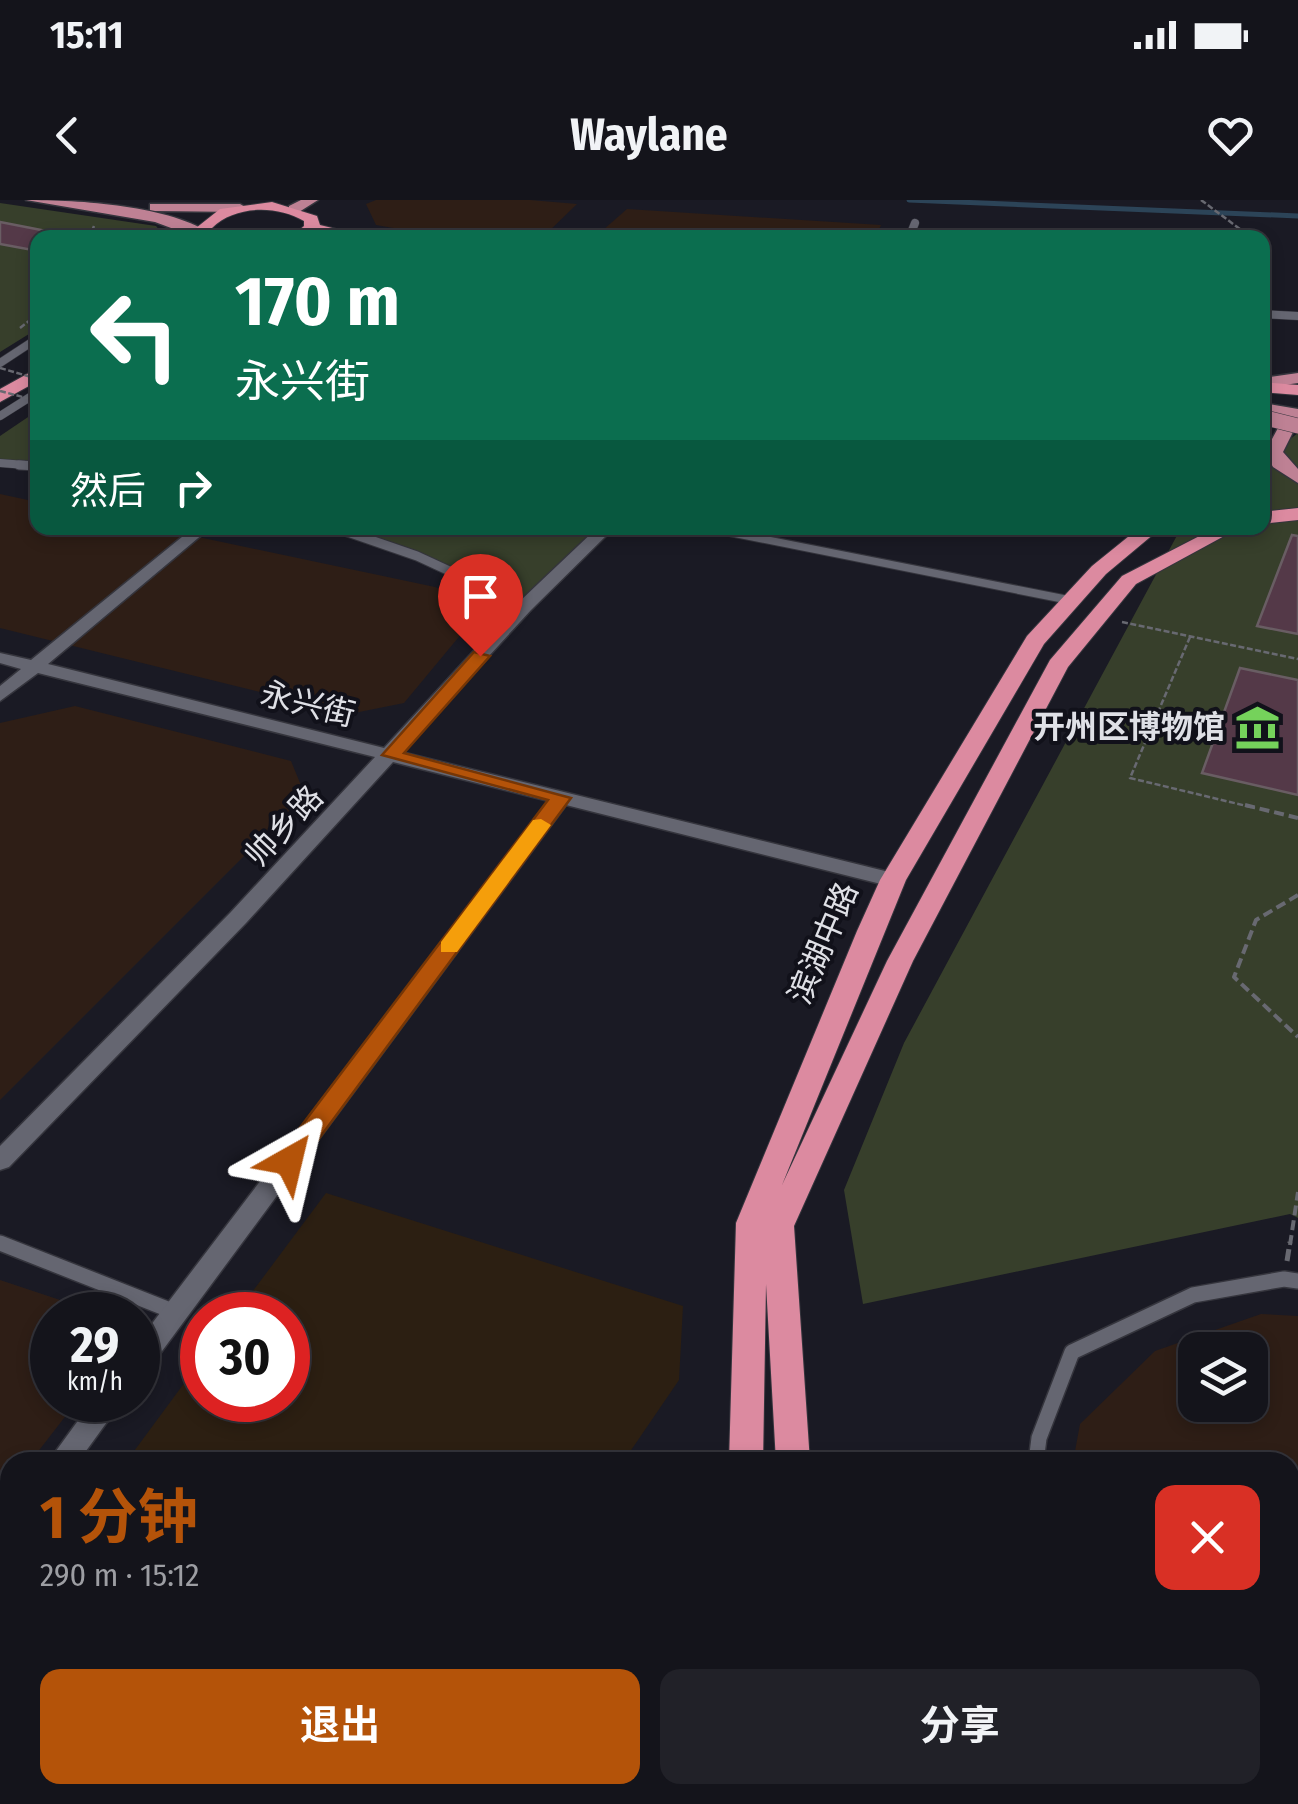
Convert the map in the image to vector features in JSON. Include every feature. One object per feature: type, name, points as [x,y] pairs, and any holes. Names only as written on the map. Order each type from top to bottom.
[{"type":"highway","points":[[205,230],[208,221],[248,208],[284,204],[312,219],[312,228]]},
{"type":"highway","points":[[309,230],[323,230]]},
{"type":"highway","points":[[0,379],[30,360]]},
{"type":"highway","points":[[0,394],[30,380]]},
{"type":"highway","points":[[1270,394],[1298,390]]},
{"type":"highway","points":[[1270,517],[1298,514]]},
{"type":"highway","name":"滨湖中路","points":[[746,1452],[751,1223],[893,880],[1035,641],[1069,600],[1144,535]]},
{"type":"highway","points":[[792,1452],[778,1226],[935,889],[1058,665],[1129,580],[1216,535]]},
{"type":"main road","points":[[33,200],[158,218],[190,230]]},
{"type":"main road","points":[[97,200],[185,211],[248,208]]},
{"type":"main road","points":[[284,204],[311,200]]},
{"type":"main road","points":[[1270,392],[1298,378]]},
{"type":"main road","points":[[1270,397],[1297,415]]},
{"type":"main road","points":[[1270,417],[1297,415]]},
{"type":"main road","points":[[1270,434],[1297,415]]},
{"type":"main road","points":[[1297,415],[1274,452],[1278,463],[1298,478]]},
{"type":"street","points":[[0,694],[194,535]]},
{"type":"street","name":"帅乡路","points":[[0,1161],[392,755],[525,606],[599,535]]},
{"type":"street","points":[[745,535],[1069,600]]},
{"type":"street","name":"永兴街","points":[[0,658],[893,880]]},
{"type":"street","points":[[160,1332],[561,798]]},
{"type":"street","points":[[70,1452],[92,1422]]},
{"type":"lane","points":[[912,230],[915,223]]},
{"type":"lane","points":[[1270,314],[1298,316]]},
{"type":"lane","points":[[0,365],[30,344]]},
{"type":"lane","points":[[0,416],[30,397]]},
{"type":"lane","points":[[0,463],[30,465]]},
{"type":"lane","points":[[356,535],[416,556],[525,606]]},
{"type":"lane","points":[[0,1243],[175,1312]]},
{"type":"lane","points":[[1037,1452],[1072,1352],[1193,1295],[1291,1280]]},
{"type":"path","points":[[1201,200],[1241,230]]},
{"type":"path","points":[[92,230],[94,226]]},
{"type":"path","points":[[0,365],[30,374]]},
{"type":"path","points":[[0,394],[30,400]]},
{"type":"path","points":[[1096,616],[1298,659]]},
{"type":"path","points":[[1190,636],[1130,778],[1298,818]]},
{"type":"path","points":[[1298,895],[1256,920],[1234,977],[1298,1037]]},
{"type":"path","points":[[1291,1280],[1298,1192]]},
{"type":"shaded area","points":[[376,200],[530,200],[577,204],[550,230],[405,230],[376,225],[366,204]]},
{"type":"shaded area","points":[[627,209],[881,225],[879,230],[603,230]]},
{"type":"shaded area","points":[[0,494],[30,500],[30,535],[189,535],[435,587],[482,609],[404,703],[349,714],[0,628]]},
{"type":"shaded area","points":[[75,706],[291,761],[305,795],[0,1100],[0,723]]},
{"type":"shaded area","points":[[326,1193],[683,1306],[679,1380],[630,1452],[133,1452],[156,1422],[160,1422],[160,1416],[180,1389],[180,1422],[310,1422],[310,1292],[252,1292]]},
{"type":"shaded area","points":[[0,1280],[36,1292],[30,1292],[30,1422],[61,1422],[38,1452],[0,1452]]},
{"type":"shaded area","points":[[1261,1314],[1298,1316],[1298,1452],[1075,1452],[1080,1424],[1155,1351],[1178,1343],[1178,1422],[1268,1422],[1268,1332],[1209,1332]]},
{"type":"green space","points":[[0,203],[156,226],[159,230],[30,230],[30,333],[0,352]]},
{"type":"green space","points":[[30,416],[30,465],[0,463],[0,436]]},
{"type":"green space","points":[[1298,433],[1298,1218],[1290,1214],[863,1304],[844,1190],[904,1043],[1177,535],[1270,535],[1270,455]]},
{"type":"green space","points":[[356,535],[599,535],[525,606],[417,556]]},
{"type":"building","points":[[0,222],[41,230],[30,230],[30,250],[0,244]]},
{"type":"building","points":[[1292,535],[1298,536],[1298,634],[1257,626]]},
{"type":"building","name":"开州区博物馆","points":[[1240,668],[1298,680],[1298,795],[1202,773]]},
{"type":"waterway","points":[[909,200],[1298,216]]},
{"type":"slow traffic","points":[[449,947],[541,825]]},
{"type":"place","name":"开州区博物馆","points":[[1258,727]]},
{"type":"route","points":[[289,1161],[561,798],[392,755],[480,656]]}]
